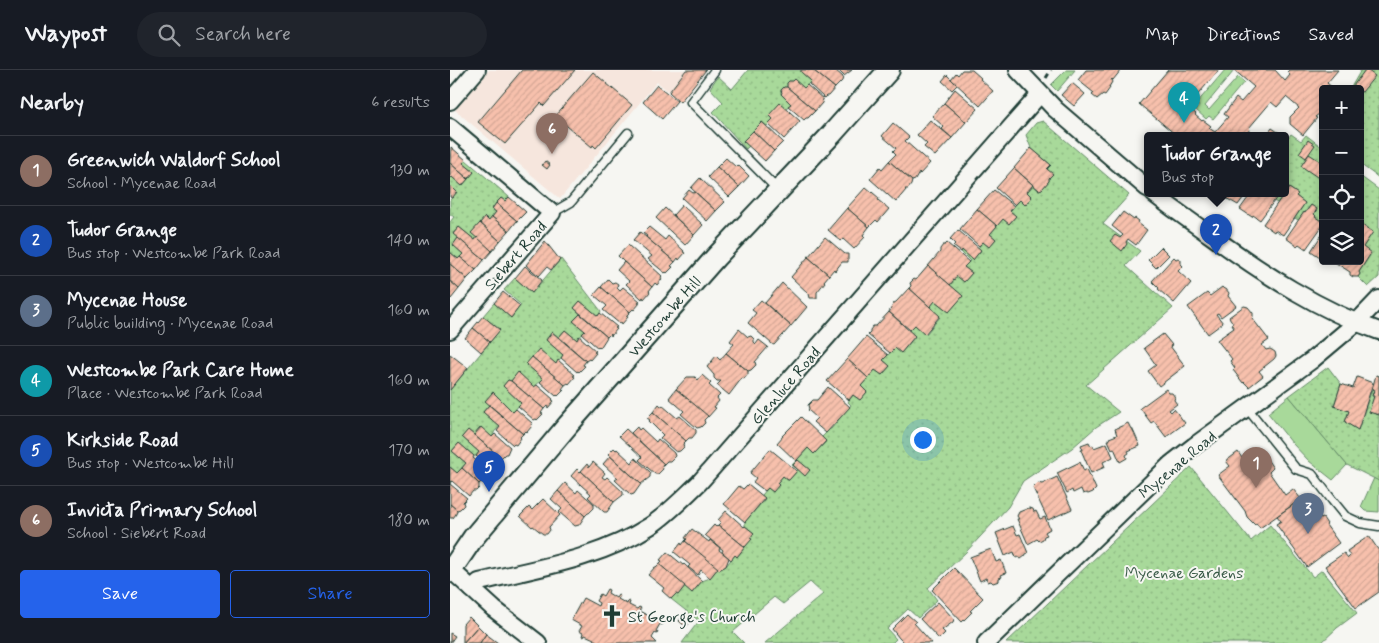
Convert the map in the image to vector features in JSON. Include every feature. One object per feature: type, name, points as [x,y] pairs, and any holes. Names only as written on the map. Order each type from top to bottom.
[{"type":"street","points":[[450,102],[477,70]]},
{"type":"street","name":"Westcombe Hill","points":[[450,570],[507,496],[715,258],[889,70]]},
{"type":"street","points":[[1018,70],[1075,127],[1144,185]]},
{"type":"street","name":"Glenluce Road","points":[[472,589],[479,582],[571,561],[617,544],[643,530],[670,511],[699,483],[1040,94]]},
{"type":"street","name":"Siebert Road","points":[[450,127],[552,213],[450,330]]},
{"type":"street","points":[[1158,197],[1281,283],[1356,323],[1379,331]]},
{"type":"street","name":"Mycenae Road","points":[[986,643],[1171,464],[1312,360],[1356,323],[1379,299]]},
{"type":"street","points":[[450,570],[506,619],[538,643]]},
{"type":"lane","points":[[715,70],[692,102],[778,190]]},
{"type":"lane","points":[[552,213],[570,202],[628,133]]},
{"type":"lane","points":[[1247,408],[1296,469],[1312,474],[1345,516],[1360,523],[1379,526]]},
{"type":"shaded area","points":[[489,70],[686,70],[669,92],[657,82],[560,199],[455,110]]},
{"type":"green space","points":[[748,70],[801,70],[811,81],[804,88],[789,81],[787,83],[788,86],[781,90],[781,94],[791,104],[786,108],[780,103],[773,119],[767,126],[762,122],[744,141],[749,146],[746,149],[713,112],[723,102],[710,88],[718,76],[732,89]]},
{"type":"green space","points":[[1066,70],[1075,70],[1057,91],[1051,85]]},
{"type":"green space","points":[[1225,70],[1233,72],[1205,106],[1209,110],[1238,77],[1244,82],[1213,119],[1209,116],[1206,119],[1196,110],[1199,106],[1196,104]]},
{"type":"green space","points":[[1361,70],[1379,70],[1379,178],[1364,167],[1364,85],[1352,85]]},
{"type":"green space","points":[[1043,121],[1129,195],[1103,224],[1140,251],[1126,266],[1173,308],[1086,385],[1119,412],[1096,427],[1072,448],[1023,481],[1008,507],[966,552],[928,588],[937,600],[918,618],[908,609],[887,629],[896,639],[892,643],[765,643],[823,594],[810,582],[783,604],[774,597],[733,632],[744,643],[682,643],[699,621],[671,599],[676,594],[678,595],[685,586],[692,592],[702,581],[710,578],[718,568],[719,570],[726,566],[735,555],[737,557],[754,533],[745,526],[745,522],[765,499],[762,495],[768,488],[773,492],[783,476],[789,480],[798,470],[792,465],[808,448],[814,454],[826,442],[822,437],[851,405],[848,402],[853,395],[860,400],[867,392],[861,386],[875,370],[882,375],[890,366],[883,360],[895,348],[901,353],[915,337],[909,331],[915,325],[926,334],[940,317],[930,307],[935,301],[949,312],[963,296],[950,285],[957,276],[964,282],[972,273],[964,267],[970,261],[961,252],[962,250],[973,259],[981,251],[978,248],[983,242],[989,247],[996,239],[990,234],[1003,219],[1009,224],[1016,216],[1010,211],[1020,200],[1025,205],[1032,197],[1027,192],[1033,185],[1038,190],[1042,189],[1049,181],[1052,174],[1047,169],[1050,164],[1031,148],[1026,135],[1036,123]]},
{"type":"green space","points":[[1291,134],[1301,141],[1306,135],[1319,145],[1319,220],[1314,214],[1317,209],[1311,205],[1298,220],[1295,218],[1305,203],[1296,196],[1298,194],[1289,188],[1289,136]]},
{"type":"green space","points":[[466,160],[509,197],[505,201],[501,198],[492,209],[496,212],[489,221],[484,218],[472,233],[477,237],[475,240],[459,227],[453,233],[458,238],[453,245],[463,254],[458,259],[450,252],[450,222],[454,217],[450,214],[450,200],[457,192],[450,185],[450,179],[452,177],[462,186],[474,172],[463,163]]},
{"type":"green space","points":[[1364,179],[1379,190],[1379,277],[1368,287],[1358,277],[1359,272],[1371,254],[1364,248],[1364,246],[1373,232],[1364,226]]},
{"type":"green space","points":[[1276,197],[1282,197],[1277,203],[1274,201]]},
{"type":"green space","points":[[561,259],[601,311],[598,316],[580,301],[574,308],[580,314],[573,321],[585,331],[577,340],[565,330],[559,337],[552,332],[546,340],[563,355],[556,364],[539,350],[526,364],[543,379],[534,387],[518,373],[511,381],[508,380],[503,386],[521,403],[513,412],[493,392],[489,405],[483,412],[500,427],[492,437],[481,428],[474,435],[468,430],[462,437],[479,452],[474,456],[459,443],[452,451],[466,463],[457,473],[450,467],[450,390],[500,330],[483,316],[494,303],[511,318],[521,305],[504,290],[515,278],[532,293]]},
{"type":"green space","points":[[1328,367],[1341,384],[1334,405],[1349,411],[1345,422],[1358,430],[1372,389],[1374,390],[1373,395],[1379,415],[1379,481],[1347,465],[1289,396]]},
{"type":"green space","points":[[1289,396],[1347,465],[1333,480],[1309,461],[1268,413]]},
{"type":"green space","name":"Mycenae Gardens","points":[[1191,467],[1251,541],[1270,525],[1313,577],[1322,570],[1357,613],[1321,643],[1006,643]]},
{"type":"green space","points":[[1374,478],[1379,481],[1379,512],[1365,511],[1361,507]]},
{"type":"building","points":[[522,70],[575,70],[544,106],[541,103],[505,144],[478,122]]},
{"type":"building","points":[[686,70],[706,70],[680,102],[669,92]]},
{"type":"building","points":[[801,70],[813,70],[835,88],[824,98],[809,84],[811,81]]},
{"type":"building","points":[[813,70],[835,70],[843,77],[842,81],[835,88]]},
{"type":"building","points":[[838,70],[852,70],[844,76]]},
{"type":"building","points":[[962,70],[972,70],[993,91],[980,106],[951,79]]},
{"type":"building","points":[[1086,70],[1121,70],[1111,80],[1110,88],[1105,95],[1103,94],[1097,99],[1092,95],[1094,93],[1078,80]]},
{"type":"building","points":[[1168,70],[1219,70],[1188,106],[1185,106],[1202,121],[1211,126],[1209,128],[1215,132],[1172,132],[1139,104]]},
{"type":"building","points":[[1234,70],[1275,70],[1285,81],[1290,75],[1287,72],[1289,70],[1338,70],[1327,83],[1329,85],[1319,85],[1319,114],[1303,135],[1290,124],[1290,117],[1299,108],[1286,97],[1277,107],[1271,102],[1249,128],[1248,132],[1215,132],[1228,117],[1224,114],[1236,98],[1241,102],[1254,87]]},
{"type":"building","points":[[1365,70],[1375,76],[1364,90],[1364,85],[1354,85]]},
{"type":"building","points":[[593,72],[632,105],[596,148],[593,145],[592,147],[555,116]]},
{"type":"building","points":[[947,75],[957,85],[952,90],[942,81]]},
{"type":"building","points":[[794,79],[804,88],[807,85],[823,99],[815,111],[787,87],[787,83]]},
{"type":"building","points":[[1072,83],[1085,94],[1074,106],[1061,95]]},
{"type":"building","points":[[657,85],[677,101],[662,119],[643,102]]},
{"type":"building","points":[[787,87],[815,111],[808,118],[804,120],[788,106],[791,104],[781,94],[781,90]]},
{"type":"building","points":[[955,89],[978,109],[966,122],[944,103]]},
{"type":"building","points":[[780,103],[800,121],[784,139],[768,124],[773,119],[769,115]]},
{"type":"building","points":[[944,103],[966,122],[952,138],[932,116]]},
{"type":"building","points":[[930,120],[952,138],[935,156],[924,147],[927,144],[917,135]]},
{"type":"building","points":[[762,122],[783,142],[774,151],[753,131]]},
{"type":"building","points":[[893,123],[909,137],[905,141],[930,163],[919,173],[915,180],[912,181],[889,161],[896,154],[893,151],[896,148],[882,136]]},
{"type":"building","points":[[1272,128],[1278,132],[1269,132]]},
{"type":"building","points":[[753,131],[774,151],[765,161],[743,141]]},
{"type":"building","points":[[1308,140],[1315,145],[1306,158],[1299,153]]},
{"type":"building","points":[[451,147],[466,160],[463,163],[474,172],[468,179],[450,163]]},
{"type":"building","points":[[1031,148],[1051,165],[1047,169],[1053,174],[1042,189],[1039,190],[1014,168]]},
{"type":"building","points":[[1309,154],[1319,160],[1319,178],[1301,166]]},
{"type":"building","points":[[726,158],[736,167],[738,165],[749,176],[739,187],[717,167]]},
{"type":"building","points":[[545,161],[550,165],[547,169],[542,165]]},
{"type":"building","points":[[889,161],[912,181],[908,189],[905,189],[896,202],[870,179],[880,167],[882,169]]},
{"type":"building","points":[[450,163],[468,179],[462,186],[452,177],[450,179]]},
{"type":"building","points":[[717,167],[739,187],[729,197],[708,177]]},
{"type":"building","points":[[1014,168],[1033,185],[1027,192],[1032,197],[1025,205],[1020,200],[1015,205],[996,188]]},
{"type":"building","points":[[700,178],[725,202],[716,211],[691,188]]},
{"type":"building","points":[[450,185],[457,192],[452,198],[450,197]]},
{"type":"building","points":[[866,187],[889,209],[878,222],[876,220],[869,227],[847,208]]},
{"type":"building","points":[[1289,188],[1298,194],[1296,196],[1305,203],[1283,235],[1275,230],[1274,232],[1263,224],[1283,197],[1289,197]]},
{"type":"building","points":[[689,190],[693,193],[695,192],[716,211],[707,221],[682,198]]},
{"type":"building","points":[[994,190],[1014,206],[1010,211],[1016,216],[1009,224],[1003,219],[997,226],[977,209]]},
{"type":"building","points":[[509,197],[526,212],[517,221],[496,203],[501,198],[505,201]]},
{"type":"building","points":[[1224,197],[1244,197],[1238,205]]},
{"type":"building","points":[[1249,197],[1277,197],[1260,220],[1240,209]]},
{"type":"building","points":[[496,203],[517,221],[509,231],[492,217],[496,212],[492,209]]},
{"type":"building","points":[[682,205],[703,225],[694,235],[673,215]]},
{"type":"building","points":[[1311,205],[1317,209],[1314,214],[1319,220],[1319,231],[1306,249],[1299,244],[1297,246],[1286,238]]},
{"type":"building","points":[[665,208],[694,235],[685,245],[656,218]]},
{"type":"building","points":[[847,208],[869,227],[863,235],[865,237],[854,249],[843,239],[841,241],[828,230]]},
{"type":"building","points":[[977,209],[997,226],[990,234],[996,239],[989,247],[983,242],[979,246],[960,229]]},
{"type":"building","points":[[1123,212],[1134,220],[1135,218],[1139,221],[1138,223],[1147,230],[1136,245],[1128,239],[1122,251],[1110,241],[1115,235],[1120,238],[1123,235],[1112,226]]},
{"type":"building","points":[[485,217],[489,221],[492,217],[509,231],[500,241],[480,223]]},
{"type":"building","points":[[480,223],[500,241],[492,251],[471,233]]},
{"type":"building","points":[[1364,226],[1373,232],[1364,246]]},
{"type":"building","points":[[459,227],[475,240],[477,237],[492,251],[484,260],[453,234]]},
{"type":"building","points":[[649,227],[665,240],[668,236],[684,251],[685,253],[679,260],[678,258],[675,262],[646,237],[643,233]]},
{"type":"building","points":[[958,230],[981,250],[973,260],[962,250],[961,252],[953,246],[955,244],[950,239]]},
{"type":"building","points":[[640,232],[675,262],[667,273],[648,259],[652,256],[633,240]]},
{"type":"building","points":[[825,237],[845,254],[848,254],[848,262],[842,262],[829,275],[808,257]]},
{"type":"building","points":[[458,238],[484,260],[476,270],[460,257],[463,254],[453,245]]},
{"type":"building","points":[[1319,239],[1319,256],[1311,251]]},
{"type":"building","points":[[545,241],[560,260],[551,270],[547,267],[539,276],[526,265]]},
{"type":"building","points":[[947,243],[969,262],[964,267],[972,273],[964,282],[957,276],[950,285],[928,266],[940,252],[943,245]]},
{"type":"building","points":[[628,245],[662,276],[657,285],[655,283],[652,287],[618,256]]},
{"type":"building","points":[[1161,247],[1169,255],[1156,268],[1148,260]]},
{"type":"building","points":[[1364,248],[1371,253],[1364,264]]},
{"type":"building","points":[[450,252],[458,259],[460,257],[476,270],[467,279],[450,264]]},
{"type":"building","points":[[808,257],[829,275],[817,292],[817,298],[810,298],[809,294],[791,277]]},
{"type":"building","points":[[1174,257],[1181,260],[1183,266],[1178,271],[1191,283],[1174,303],[1152,281]]},
{"type":"building","points":[[624,262],[652,287],[644,299],[626,284],[629,281],[617,270]]},
{"type":"building","points":[[450,264],[467,279],[459,289],[450,281]]},
{"type":"building","points":[[1339,265],[1363,265],[1358,277],[1353,277],[1350,275],[1350,272]]},
{"type":"building","points":[[525,266],[542,280],[532,293],[515,278]]},
{"type":"building","points":[[928,266],[963,296],[949,312],[935,301],[930,307],[909,288],[911,286],[910,283],[914,279],[916,280]]},
{"type":"building","points":[[608,279],[612,283],[618,284],[617,287],[620,290],[623,287],[640,301],[634,310],[630,312],[601,287]]},
{"type":"building","points":[[450,281],[459,289],[451,299],[450,298]]},
{"type":"building","points":[[782,283],[807,307],[791,326],[765,303]]},
{"type":"building","points":[[601,287],[630,312],[622,324],[603,310],[607,306],[594,295]]},
{"type":"building","points":[[1222,287],[1229,293],[1228,296],[1236,306],[1221,317],[1218,313],[1216,314],[1223,323],[1208,334],[1188,307],[1207,293],[1210,296]]},
{"type":"building","points":[[909,288],[940,316],[925,334],[915,325],[910,330],[889,312],[894,303]]},
{"type":"building","points":[[503,292],[520,306],[511,318],[494,303]]},
{"type":"building","points":[[761,300],[791,326],[774,345],[748,323],[756,313],[752,310]]},
{"type":"building","points":[[580,301],[598,316],[600,313],[617,327],[611,336],[610,334],[607,337],[574,308]]},
{"type":"building","points":[[1244,306],[1248,307],[1253,313],[1252,318],[1269,340],[1262,345],[1266,350],[1270,349],[1275,352],[1276,356],[1259,371],[1263,376],[1249,387],[1243,383],[1233,370],[1235,368],[1230,361],[1232,359],[1217,340],[1234,328],[1229,317]]},
{"type":"building","points":[[889,312],[915,336],[901,353],[895,348],[890,353],[868,335],[873,326],[876,326]]},
{"type":"building","points":[[580,314],[607,337],[600,348],[582,334],[585,331],[573,321]]},
{"type":"building","points":[[483,316],[500,330],[490,342],[473,328]]},
{"type":"building","points":[[473,328],[490,342],[481,352],[465,338]]},
{"type":"building","points":[[739,329],[748,337],[751,336],[756,344],[759,340],[768,347],[755,362],[756,365],[748,371],[726,353],[734,344],[730,341]]},
{"type":"building","points":[[565,330],[577,340],[579,336],[596,351],[590,360],[586,361],[559,337]]},
{"type":"building","points":[[552,332],[586,361],[583,365],[585,366],[579,372],[561,358],[563,355],[546,340]]},
{"type":"building","points":[[1163,334],[1185,366],[1159,386],[1148,371],[1156,365],[1144,348]]},
{"type":"building","points":[[866,337],[888,355],[883,360],[890,366],[882,375],[875,370],[868,378],[847,359]]},
{"type":"building","points":[[539,349],[556,364],[558,360],[575,375],[569,384],[565,385],[532,357]]},
{"type":"building","points":[[726,353],[748,371],[748,374],[744,379],[742,378],[729,395],[717,385],[721,381],[717,381],[714,378],[714,375],[707,367],[716,356],[720,360]]},
{"type":"building","points":[[450,354],[468,368],[450,390]]},
{"type":"building","points":[[532,357],[565,385],[562,389],[564,390],[558,396],[540,382],[543,379],[526,364]]},
{"type":"building","points":[[847,359],[868,378],[861,386],[867,392],[860,400],[853,395],[849,400],[827,381]]},
{"type":"building","points":[[518,372],[534,387],[537,385],[553,399],[554,401],[548,408],[547,406],[544,409],[511,381]]},
{"type":"building","points":[[702,375],[720,395],[717,398],[719,401],[714,407],[716,408],[708,417],[676,389],[687,377],[695,377],[698,380]]},
{"type":"building","points":[[1376,375],[1379,376],[1379,415],[1369,412],[1374,396],[1372,396],[1374,390],[1372,389]]},
{"type":"building","points":[[1357,377],[1373,383],[1358,430],[1345,422],[1349,411],[1334,406],[1341,384],[1353,388]]},
{"type":"building","points":[[508,380],[544,409],[541,413],[543,414],[537,420],[534,420],[518,406],[521,403],[503,386]]},
{"type":"building","points":[[828,387],[850,407],[826,433],[813,422],[817,418],[808,410],[808,405],[813,400],[817,400]]},
{"type":"building","points":[[676,389],[708,416],[701,427],[697,428],[681,414],[684,411],[669,398]]},
{"type":"building","points":[[1166,389],[1175,397],[1174,400],[1177,404],[1169,410],[1171,412],[1174,409],[1185,423],[1166,437],[1154,421],[1151,423],[1140,408]]},
{"type":"building","points":[[493,392],[513,412],[516,409],[532,423],[527,432],[523,434],[485,401]]},
{"type":"building","points":[[659,404],[677,418],[680,416],[696,430],[692,438],[686,441],[653,412]]},
{"type":"building","points":[[489,405],[523,434],[516,445],[513,445],[497,431],[500,427],[483,412]]},
{"type":"building","points":[[653,412],[686,441],[680,451],[676,452],[660,438],[663,435],[647,418]]},
{"type":"building","points":[[801,417],[826,441],[814,454],[808,448],[796,461],[777,443]]},
{"type":"building","points":[[1128,423],[1140,446],[1128,451],[1127,458],[1120,462],[1108,440],[1117,435],[1115,429]]},
{"type":"building","points":[[481,427],[492,437],[495,434],[510,447],[507,454],[501,458],[474,435]]},
{"type":"building","points":[[637,427],[639,430],[641,428],[656,442],[658,439],[675,456],[664,464],[631,433]]},
{"type":"building","points":[[626,429],[664,464],[662,466],[663,469],[658,474],[655,474],[639,460],[642,457],[619,436]]},
{"type":"building","points":[[468,430],[501,458],[496,467],[492,469],[476,456],[479,452],[462,437]]},
{"type":"building","points":[[1089,442],[1094,448],[1107,443],[1113,457],[1103,462],[1105,467],[1091,473],[1081,450],[1083,450],[1081,445]]},
{"type":"building","points":[[459,443],[490,472],[484,483],[481,482],[479,484],[462,468],[466,463],[452,451]]},
{"type":"building","points":[[614,448],[632,463],[635,458],[651,473],[650,477],[641,484],[608,454]]},
{"type":"building","points":[[770,449],[797,471],[789,480],[783,476],[773,492],[768,488],[765,491],[753,482],[756,478],[750,473]]},
{"type":"building","points":[[1253,450],[1254,452],[1259,452],[1264,459],[1262,462],[1267,459],[1273,468],[1269,472],[1285,495],[1293,489],[1301,499],[1260,528],[1247,517],[1245,511],[1218,475],[1230,466],[1226,461],[1238,452],[1242,458]]},
{"type":"building","points":[[610,456],[641,484],[634,494],[631,495],[615,480],[618,478],[603,464]]},
{"type":"building","points":[[798,460],[810,470],[805,476],[793,465]]},
{"type":"building","points":[[593,462],[605,473],[602,477],[605,479],[607,477],[623,492],[623,495],[614,502],[581,471],[587,464],[589,467]]},
{"type":"building","points":[[1080,462],[1084,471],[1087,469],[1096,489],[1088,494],[1083,494],[1081,489],[1073,493],[1072,490],[1067,493],[1057,473]]},
{"type":"building","points":[[450,467],[457,473],[462,468],[479,484],[479,488],[469,496],[450,481]]},
{"type":"building","points":[[577,469],[614,502],[607,512],[604,512],[588,497],[591,494],[571,476]]},
{"type":"building","points":[[1057,477],[1072,509],[1048,520],[1033,488],[1038,483],[1042,484]]},
{"type":"building","points":[[565,483],[576,493],[578,490],[594,504],[594,508],[585,516],[558,491]]},
{"type":"building","points":[[450,484],[467,498],[463,502],[464,505],[457,510],[450,504]]},
{"type":"building","points":[[748,484],[765,498],[745,522],[724,504],[739,486],[743,489]]},
{"type":"building","points":[[558,491],[585,516],[579,525],[575,526],[559,512],[562,509],[551,499]]},
{"type":"building","points":[[1303,498],[1307,503],[1309,502],[1321,519],[1323,518],[1339,543],[1307,567],[1276,524],[1281,521],[1277,516]]},
{"type":"building","points":[[543,499],[560,515],[549,527],[550,530],[547,534],[543,534],[532,527],[520,516],[529,507],[532,510]]},
{"type":"building","points":[[450,504],[457,510],[453,518],[450,518]]},
{"type":"building","points":[[1029,508],[1033,509],[1034,512],[1036,511],[1040,519],[1045,517],[1050,529],[1045,532],[1047,535],[1043,539],[1039,541],[1037,539],[1028,544],[1017,516],[1019,512]]},
{"type":"building","points":[[726,511],[754,533],[750,538],[752,539],[745,547],[718,525],[721,522],[718,520]]},
{"type":"building","points":[[714,525],[716,527],[718,525],[745,547],[737,557],[735,555],[731,560],[722,552],[723,550],[705,535]]},
{"type":"building","points":[[1013,526],[1017,535],[1020,534],[1028,553],[1021,559],[1016,558],[1014,552],[1005,556],[996,533]]},
{"type":"building","points":[[692,529],[720,548],[719,550],[729,558],[726,566],[719,570],[685,541],[687,539],[685,538]]},
{"type":"building","points":[[1369,536],[1379,551],[1379,592],[1356,608],[1325,566],[1344,553],[1348,558],[1350,556],[1347,551]]},
{"type":"building","points":[[685,541],[718,568],[710,578],[701,570],[698,575],[688,567],[690,565],[674,552]]},
{"type":"building","points":[[991,549],[996,562],[1001,560],[1006,573],[1001,575],[1002,577],[999,578],[999,581],[993,583],[991,581],[988,582],[986,578],[980,581],[970,557]]},
{"type":"building","points":[[667,552],[684,564],[702,581],[692,593],[659,564]]},
{"type":"building","points":[[659,564],[685,586],[678,595],[676,594],[671,599],[662,591],[664,588],[648,575]]},
{"type":"building","points":[[954,568],[983,598],[962,622],[932,590]]},
{"type":"building","name":"St George's Church","points":[[607,589],[609,590],[608,593],[616,598],[618,595],[620,596],[618,599],[627,604],[628,601],[630,602],[629,605],[637,609],[641,608],[639,611],[649,616],[650,613],[652,615],[650,617],[663,624],[660,624],[656,631],[658,632],[657,634],[655,633],[652,638],[657,643],[600,643],[595,640],[594,642],[594,639],[585,635],[584,637],[582,636],[583,633],[579,631],[582,626],[571,620],[583,598],[598,606],[599,603],[596,601],[600,594],[603,596]]},
{"type":"building","points":[[938,602],[954,619],[953,622],[942,630],[945,633],[939,639],[920,619]]},
{"type":"building","points":[[686,612],[693,618],[686,627],[679,621]]},
{"type":"building","points":[[907,614],[916,622],[914,623],[932,643],[904,643],[899,638],[892,629]]},
{"type":"building","points":[[469,617],[478,626],[463,643],[463,624]]},
{"type":"building","points":[[478,626],[486,634],[480,643],[463,643]]},
{"type":"building","points":[[450,633],[455,636],[450,643]]},
{"type":"building","points":[[486,634],[498,643],[480,643]]},
{"type":"place","name":"Westcombe Park Care Home","points":[[1184,123]]},
{"type":"place","name":"Invicta Primary School","points":[[552,154]]},
{"type":"place","name":"Tudor Grange","points":[[1216,255]]},
{"type":"place","name":"Greenwich Waldorf School","points":[[1256,488]]},
{"type":"place","name":"Kirkside Road","points":[[489,492]]},
{"type":"place","name":"Mycenae House","points":[[1308,534]]},
{"type":"place","name":"St George's Church","points":[[612,616]]}]
